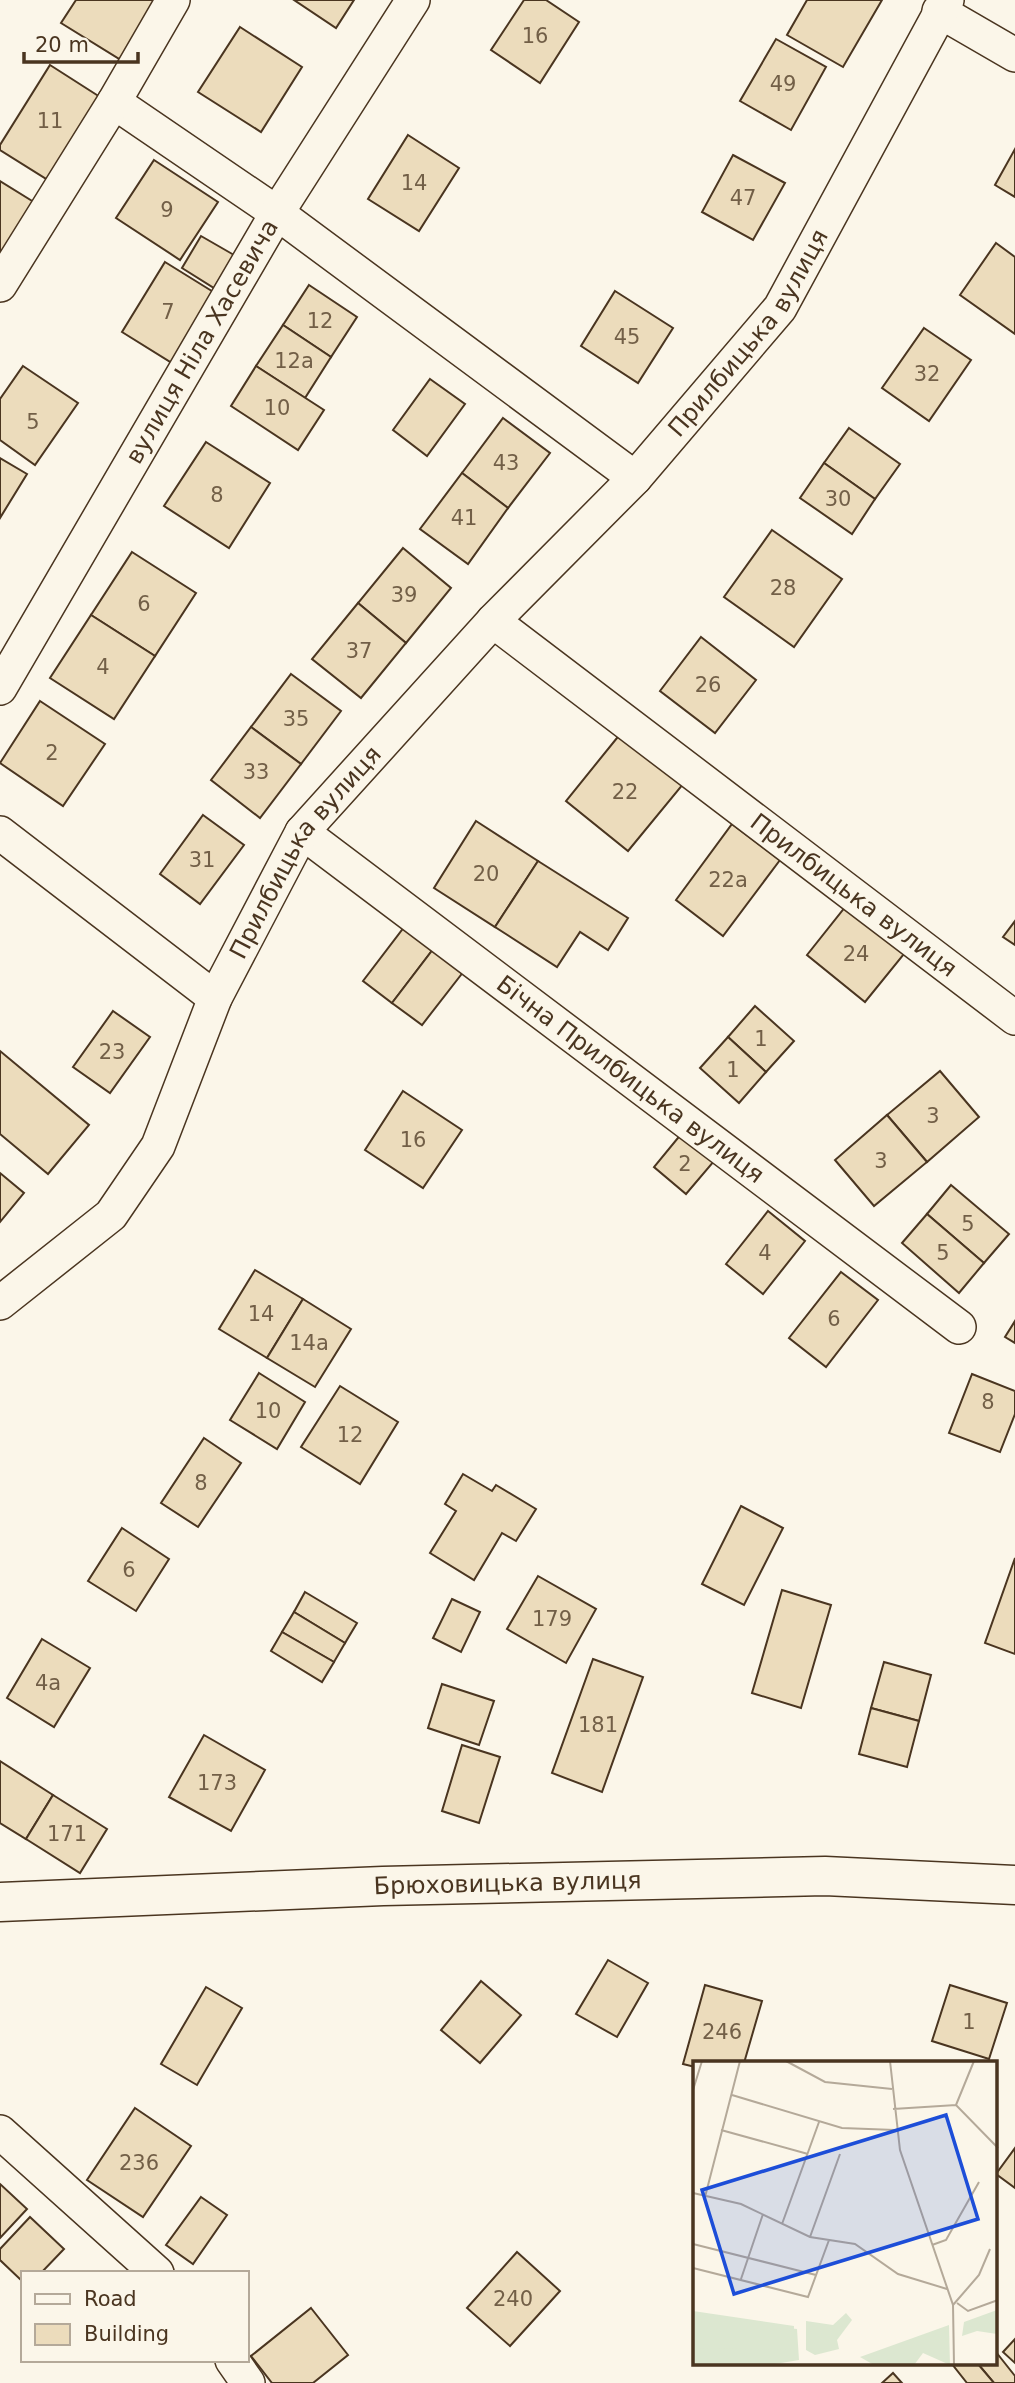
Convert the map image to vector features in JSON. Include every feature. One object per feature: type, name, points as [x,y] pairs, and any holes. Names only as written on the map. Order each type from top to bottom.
[{"type":"main road","name":"Брюховицька вулиця","points":[[0,1902],[383,1886],[825,1876],[1015,1885]]},
{"type":"street","points":[[0,285],[114,102],[173,0]]},
{"type":"street","name":"вулиця Ніла Хасевича","points":[[0,688],[277,213],[413,0]]},
{"type":"street","points":[[943,6],[1015,55]]},
{"type":"street","name":"Прилбицька вулиця","points":[[0,1303],[111,1215],[158,1146],[215,998],[302,832],[493,621],[635,478],[780,308],[943,6]]},
{"type":"street","points":[[114,102],[277,213],[635,478]]},
{"type":"street","name":"Прилбицька вулиця","points":[[493,621],[1015,1018]]},
{"type":"street","name":"Бічна Прилбицька вулиця","points":[[302,832],[959,1327]]},
{"type":"street","points":[[0,834],[215,998]]},
{"type":"street","points":[[0,2132],[155,2271]]},
{"type":"street","points":[[233,2362],[248,2383]]},
{"type":"building","points":[[76,0],[158,0],[121,60],[61,23]]},
{"type":"building","points":[[294,0],[354,0],[336,28]]},
{"type":"building","points":[[524,0],[546,0],[579,22],[540,83],[491,50]]},
{"type":"building","points":[[807,0],[882,0],[843,67],[787,35]]},
{"type":"building","points":[[240,27],[302,67],[261,132],[198,92]]},
{"type":"building","points":[[776,39],[826,67],[791,130],[740,101]]},
{"type":"building","points":[[50,65],[100,97],[48,180],[0,150],[0,145]]},
{"type":"building","points":[[408,135],[459,168],[419,231],[368,199]]},
{"type":"building","points":[[1015,149],[1015,197],[995,185]]},
{"type":"building","points":[[733,155],[785,183],[753,240],[702,212]]},
{"type":"building","points":[[154,160],[218,202],[180,260],[116,218]]},
{"type":"building","points":[[0,181],[37,204],[0,262]]},
{"type":"building","points":[[201,236],[234,255],[214,288],[182,268]]},
{"type":"building","points":[[996,243],[1015,257],[1015,334],[960,295]]},
{"type":"building","points":[[165,262],[215,293],[172,363],[122,332]]},
{"type":"building","points":[[309,285],[357,317],[331,357],[283,325]]},
{"type":"building","points":[[615,291],[673,328],[638,383],[581,346]]},
{"type":"building","points":[[283,325],[331,357],[305,398],[256,366]]},
{"type":"building","points":[[924,328],[971,360],[929,421],[882,388]]},
{"type":"building","points":[[23,366],[78,403],[35,465],[0,440],[0,399]]},
{"type":"building","points":[[256,366],[324,410],[298,450],[231,406]]},
{"type":"building","points":[[430,379],[465,404],[427,456],[393,430]]},
{"type":"building","points":[[503,418],[550,453],[508,508],[462,473]]},
{"type":"building","points":[[849,428],[900,464],[875,499],[824,463]]},
{"type":"building","points":[[206,442],[270,483],[229,548],[164,506]]},
{"type":"building","points":[[0,458],[27,474],[0,518]]},
{"type":"building","points":[[824,463],[875,499],[852,534],[800,498]]},
{"type":"building","points":[[462,473],[508,508],[468,564],[420,529]]},
{"type":"building","points":[[772,530],[842,579],[794,647],[724,597]]},
{"type":"building","points":[[403,548],[451,588],[406,643],[358,603]]},
{"type":"building","points":[[132,552],[196,593],[155,656],[91,615]]},
{"type":"building","points":[[358,603],[406,643],[361,698],[312,659]]},
{"type":"building","points":[[91,615],[155,656],[114,719],[50,678]]},
{"type":"building","points":[[701,637],[756,680],[715,733],[660,691]]},
{"type":"building","points":[[291,674],[341,711],[301,764],[251,727]]},
{"type":"building","points":[[40,701],[105,744],[63,806],[0,763]]},
{"type":"building","points":[[251,727],[301,764],[260,818],[211,780]]},
{"type":"building","points":[[621,733],[684,783],[628,851],[566,801]]},
{"type":"building","points":[[203,815],[244,845],[200,904],[160,874]]},
{"type":"building","points":[[476,821],[538,861],[495,927],[434,888]]},
{"type":"building","points":[[732,824],[780,860],[723,936],[676,900]]},
{"type":"building","points":[[538,861],[628,918],[608,950],[580,932],[557,967],[495,927]]},
{"type":"building","points":[[846,906],[904,954],[865,1002],[807,955]]},
{"type":"building","points":[[1015,921],[1015,945],[1003,937]]},
{"type":"building","points":[[405,926],[434,948],[392,1003],[363,981]]},
{"type":"building","points":[[434,948],[464,971],[422,1025],[392,1003]]},
{"type":"building","points":[[755,1006],[794,1041],[766,1072],[728,1037]]},
{"type":"building","points":[[113,1011],[150,1037],[110,1093],[73,1067]]},
{"type":"building","points":[[728,1037],[766,1072],[739,1103],[700,1068]]},
{"type":"building","points":[[0,1051],[89,1125],[48,1174],[0,1134]]},
{"type":"building","points":[[940,1071],[979,1117],[927,1162],[887,1115]]},
{"type":"building","points":[[403,1091],[462,1130],[423,1188],[365,1150]]},
{"type":"building","points":[[887,1115],[927,1162],[874,1206],[835,1160]]},
{"type":"building","points":[[682,1133],[715,1160],[686,1194],[654,1167]]},
{"type":"building","points":[[0,1173],[24,1193],[0,1222]]},
{"type":"building","points":[[951,1185],[1009,1234],[984,1263],[927,1214]]},
{"type":"building","points":[[768,1211],[805,1241],[763,1294],[726,1264]]},
{"type":"building","points":[[927,1214],[984,1263],[959,1293],[902,1243]]},
{"type":"building","points":[[255,1270],[303,1299],[267,1358],[219,1329]]},
{"type":"building","points":[[841,1272],[878,1300],[826,1367],[789,1338]]},
{"type":"building","points":[[303,1299],[351,1329],[315,1387],[267,1358]]},
{"type":"building","points":[[1015,1321],[1015,1343],[1005,1337]]},
{"type":"building","points":[[259,1373],[305,1402],[277,1449],[230,1420]]},
{"type":"building","points":[[972,1374],[1015,1391],[1015,1414],[1000,1452],[949,1433]]},
{"type":"building","points":[[340,1386],[398,1422],[360,1484],[301,1447]]},
{"type":"building","points":[[204,1438],[241,1463],[198,1527],[161,1503]]},
{"type":"building","points":[[463,1474],[492,1491],[496,1485],[536,1509],[516,1541],[502,1533],[474,1580],[430,1553],[456,1511],[445,1504]]},
{"type":"building","points":[[741,1506],[783,1528],[744,1605],[702,1584]]},
{"type":"building","points":[[122,1528],[169,1559],[136,1611],[88,1581]]},
{"type":"building","points":[[1015,1558],[1015,1654],[985,1643]]},
{"type":"building","points":[[538,1576],[596,1609],[566,1663],[507,1629]]},
{"type":"building","points":[[782,1590],[831,1605],[801,1708],[752,1693]]},
{"type":"building","points":[[305,1592],[357,1623],[345,1643],[294,1612]]},
{"type":"building","points":[[452,1599],[480,1612],[461,1652],[433,1638]]},
{"type":"building","points":[[294,1612],[345,1643],[334,1662],[282,1632]]},
{"type":"building","points":[[282,1632],[334,1662],[322,1682],[271,1651]]},
{"type":"building","points":[[42,1639],[90,1668],[54,1727],[7,1698]]},
{"type":"building","points":[[593,1659],[643,1677],[602,1792],[552,1773]]},
{"type":"building","points":[[884,1662],[931,1675],[919,1721],[871,1708]]},
{"type":"building","points":[[442,1684],[494,1701],[479,1745],[428,1728]]},
{"type":"building","points":[[871,1708],[919,1721],[907,1767],[859,1754]]},
{"type":"building","points":[[204,1735],[265,1770],[231,1831],[169,1797]]},
{"type":"building","points":[[462,1745],[500,1757],[479,1823],[442,1811]]},
{"type":"building","points":[[0,1761],[53,1795],[26,1839],[0,1823]]},
{"type":"building","points":[[53,1795],[107,1829],[80,1873],[26,1839]]},
{"type":"building","points":[[608,1960],[648,1983],[617,2037],[576,2014]]},
{"type":"building","points":[[481,1981],[521,2015],[480,2063],[441,2030]]},
{"type":"building","points":[[705,1985],[762,2001],[745,2061],[693,2061],[693,2066],[683,2064]]},
{"type":"building","points":[[950,1985],[1007,2003],[989,2059],[932,2041]]},
{"type":"building","points":[[206,1987],[242,2008],[197,2085],[161,2064]]},
{"type":"building","points":[[135,2108],[191,2146],[143,2217],[87,2180]]},
{"type":"building","points":[[1015,2148],[1015,2188],[998,2175],[998,2171]]},
{"type":"building","points":[[0,2184],[27,2209],[0,2238]]},
{"type":"building","points":[[201,2197],[227,2215],[193,2264],[166,2245]]},
{"type":"building","points":[[30,2217],[64,2249],[43,2271],[21,2271],[21,2280],[0,2260],[0,2249]]},
{"type":"building","points":[[517,2252],[560,2291],[510,2346],[467,2308]]},
{"type":"building","points":[[311,2308],[348,2355],[313,2383],[272,2383],[251,2356]]},
{"type":"building","points":[[1015,2339],[1015,2363],[1003,2352]]},
{"type":"building","points":[[998,2355],[1015,2376],[1015,2383],[994,2383],[980,2366],[998,2366]]},
{"type":"building","points":[[954,2366],[980,2366],[994,2383],[967,2383]]},
{"type":"building","points":[[893,2373],[902,2383],[882,2383]]}]
